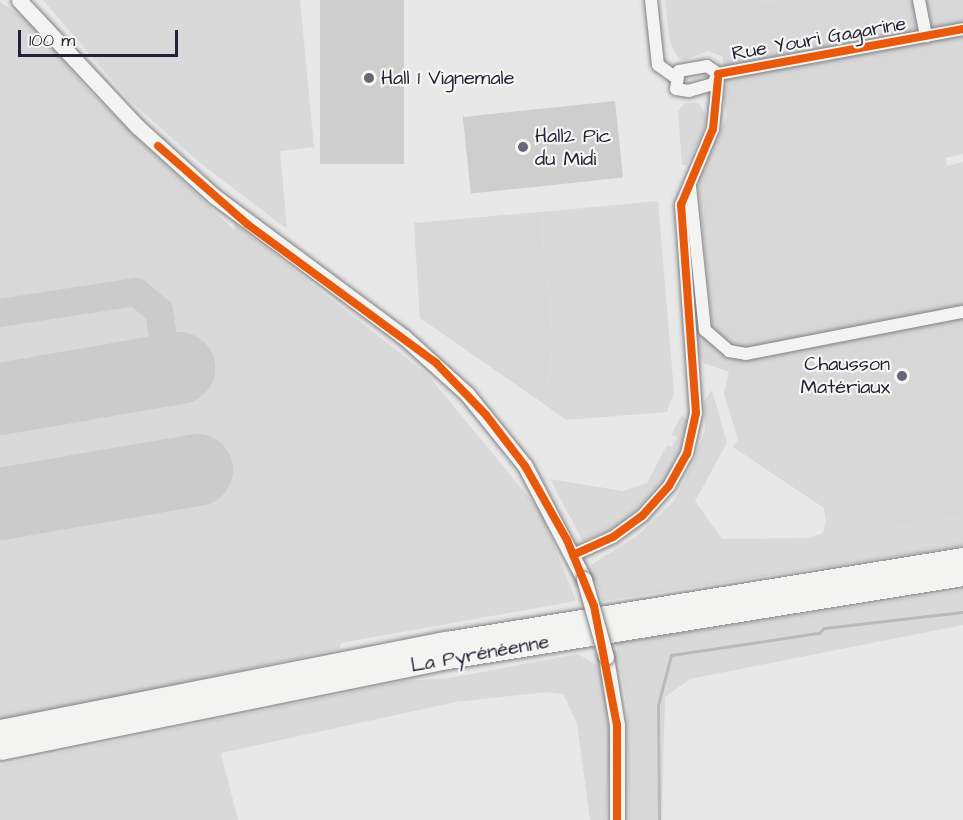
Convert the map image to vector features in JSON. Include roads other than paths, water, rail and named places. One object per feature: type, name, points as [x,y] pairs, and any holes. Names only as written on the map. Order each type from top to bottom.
[{"type":"highway","name":"La Pyrénéenne","points":[[0,730],[446,642],[963,558]]},
{"type":"highway","name":"La Pyrénéenne","points":[[0,749],[448,658],[963,575]]},
{"type":"street","points":[[19,0],[29,5],[138,127],[214,196],[404,337],[459,387],[525,466],[584,579],[606,657],[617,724],[617,820]]},
{"type":"street","points":[[651,0],[658,65],[675,77]]},
{"type":"street","name":"Rue Youri Gagarine","points":[[718,77],[927,36],[919,0]]},
{"type":"street","points":[[927,36],[963,29]]},
{"type":"street","points":[[714,109],[693,91],[676,88],[675,77],[679,71],[707,66],[718,77]]},
{"type":"street","points":[[573,555],[613,537],[642,516],[669,486],[687,454],[696,413],[681,205],[689,179],[713,129],[718,77]]},
{"type":"street","points":[[693,91],[718,77]]},
{"type":"street","points":[[689,179],[705,330],[729,351],[747,354],[963,312]]},
{"type":"waterway","points":[[659,820],[658,705],[671,655],[819,633],[824,628],[963,612]]},
{"type":"place","name":"Hall 1 Vignemale","points":[[369,78]]},
{"type":"place","name":"Hall2 Pic du Midi","points":[[523,147]]},
{"type":"place","name":"Chausson Matériaux","points":[[902,376]]}]
